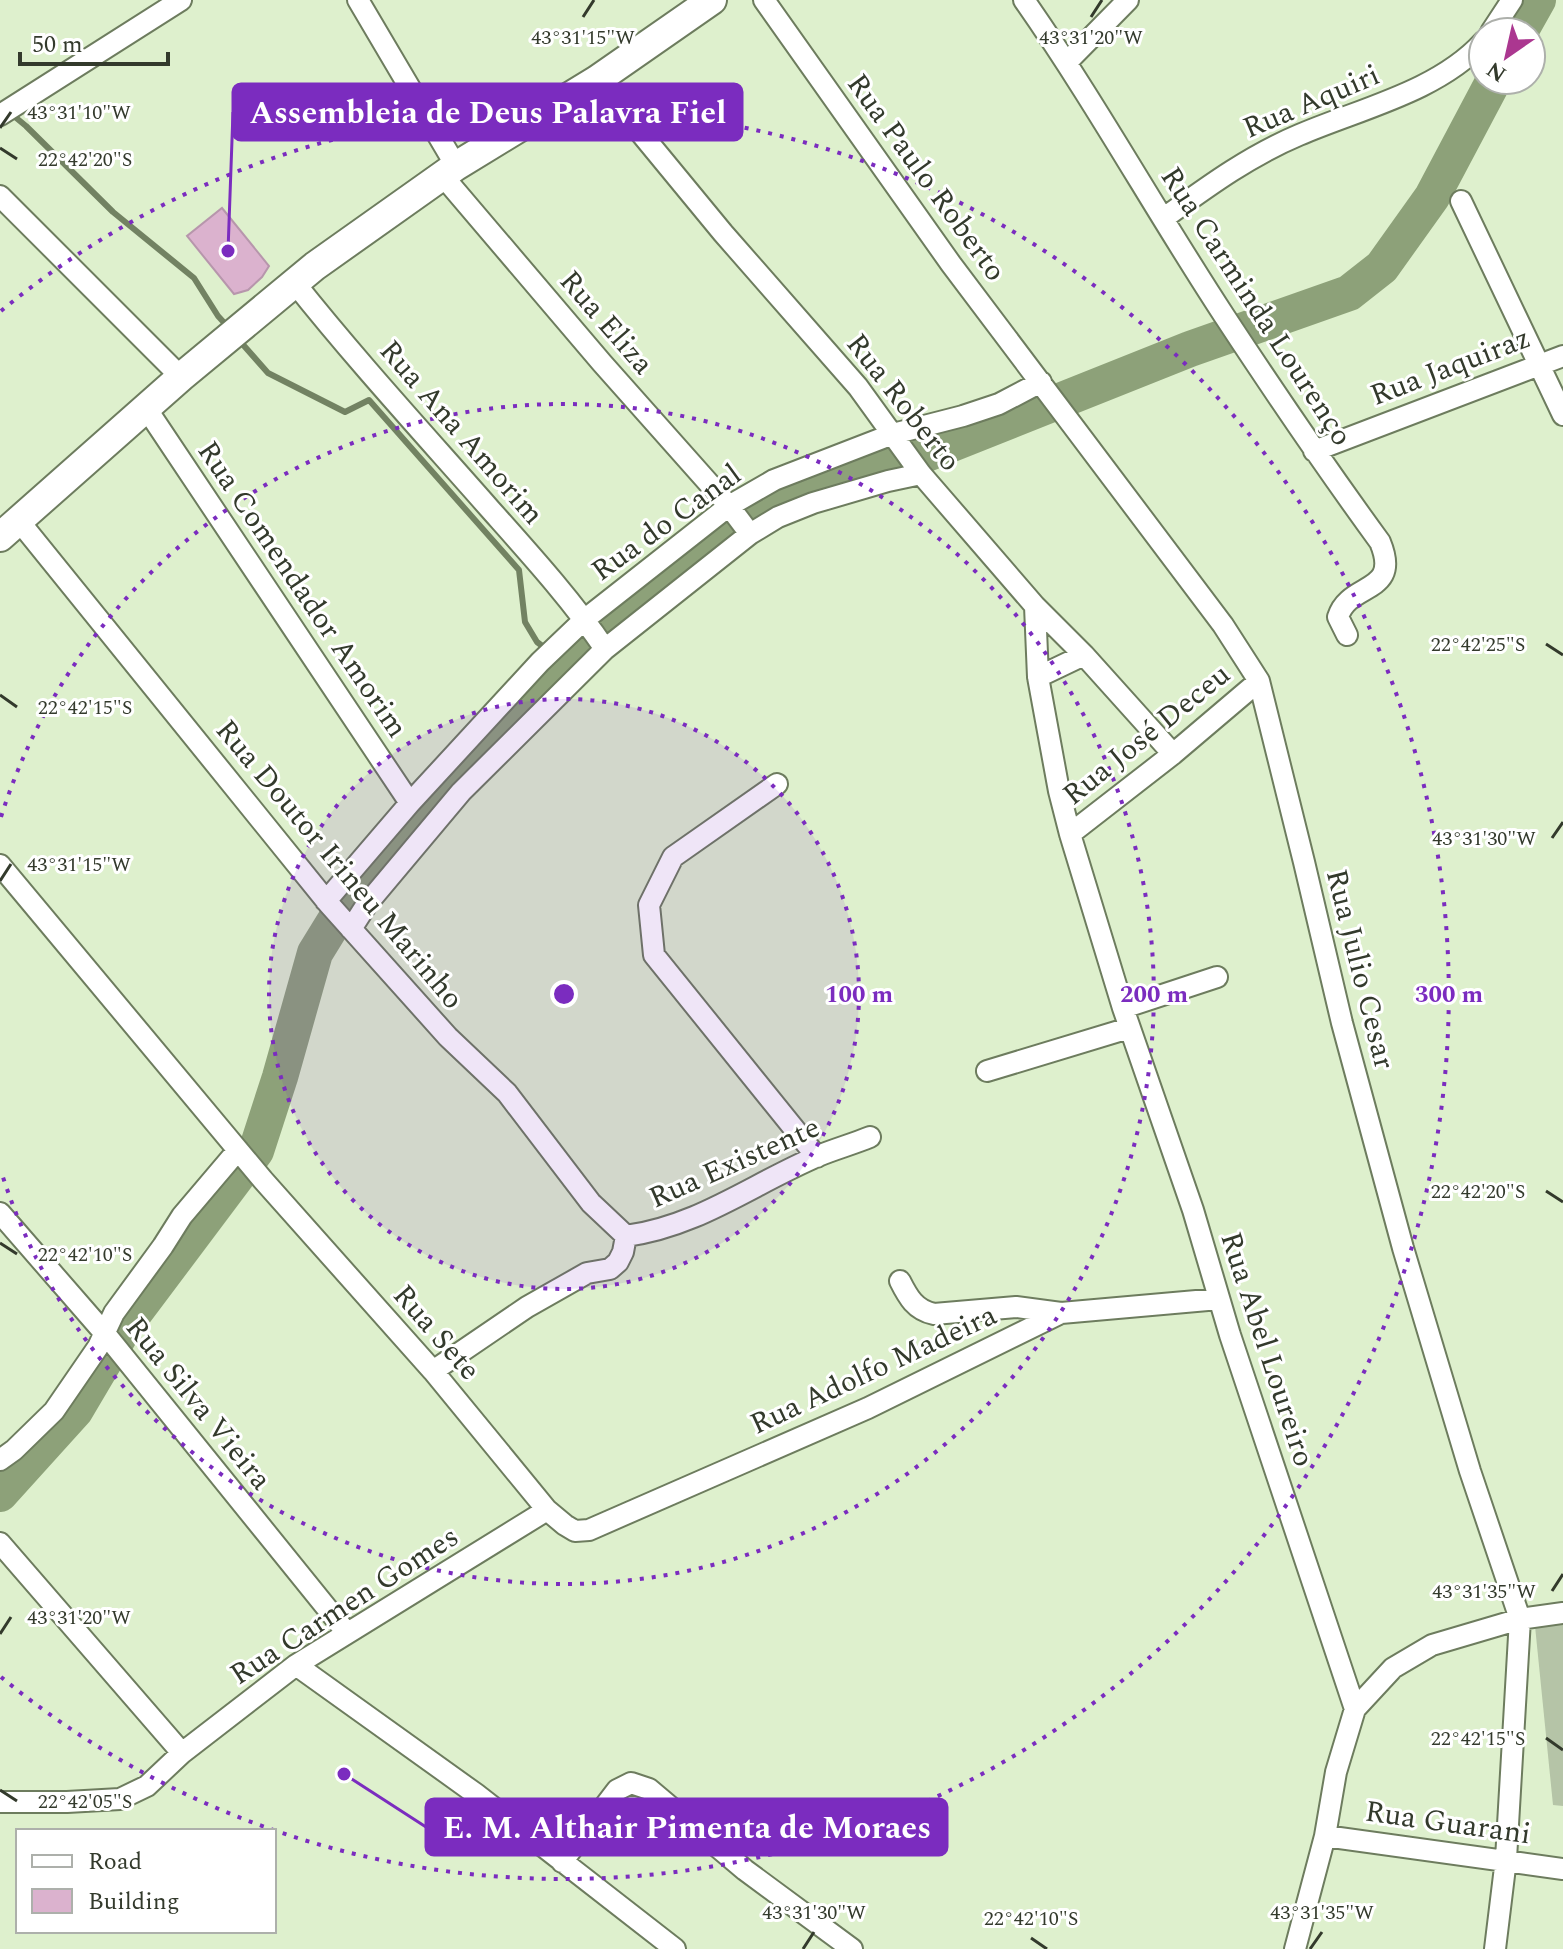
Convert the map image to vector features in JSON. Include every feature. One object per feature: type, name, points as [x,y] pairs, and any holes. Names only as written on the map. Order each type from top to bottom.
[{"type":"street","points":[[9,110],[181,0]]},
{"type":"street","name":"Rua Eliza","points":[[358,0],[449,171],[602,363],[748,532]]},
{"type":"street","points":[[9,529],[294,282],[449,171],[597,80],[712,0]]},
{"type":"street","name":"Rua Paulo Roberto","points":[[764,0],[951,264],[1042,384]]},
{"type":"street","name":"Rua Carminda Lourenço","points":[[1024,0],[1067,62],[1225,317],[1314,451],[1380,542],[1386,557],[1386,570],[1377,581],[1341,608],[1338,617],[1347,635]]},
{"type":"street","points":[[1067,62],[1128,0]]},
{"type":"street","name":"Rua Aquiri","points":[[1164,218],[1218,178],[1256,155],[1437,78],[1467,57]]},
{"type":"street","name":"Rua Roberto","points":[[597,80],[723,233],[858,387],[918,470],[1035,606],[1084,655],[1173,754]]},
{"type":"street","points":[[0,196],[181,377]]},
{"type":"street","points":[[1461,201],[1563,415]]},
{"type":"street","name":"Rua Ana Amorim","points":[[294,282],[529,553],[585,620],[604,648]]},
{"type":"street","name":"Rua Jaquiraz","points":[[1314,451],[1563,356]]},
{"type":"street","name":"Rua Julio Cesar","points":[[1042,384],[1223,625],[1259,681],[1342,1023],[1403,1248],[1470,1471],[1520,1619]]},
{"type":"street","name":"Rua do Canal","points":[[327,902],[410,803],[540,662],[585,620],[730,508],[774,480],[894,436],[999,404],[1042,384]]},
{"type":"street","name":"Rua Comendador Amorim","points":[[146,408],[410,803]]},
{"type":"street","points":[[350,928],[461,792],[604,648],[748,532],[813,503],[918,470]]},
{"type":"street","name":"Rua Doutor Irineu Marinho","points":[[9,529],[327,902],[448,1037],[507,1093],[591,1203],[626,1236]]},
{"type":"street","name":"Rua Abel Loureiro","points":[[1035,606],[1038,677],[1070,834],[1126,1018],[1193,1210],[1219,1299],[1355,1709]]},
{"type":"street","points":[[1038,677],[1084,655]]},
{"type":"street","name":"Rua José Deceu","points":[[1070,834],[1173,754],[1259,681]]},
{"type":"street","points":[[777,784],[673,857],[649,905],[654,955],[817,1157]]},
{"type":"street","points":[[0,865],[240,1151],[182,1216],[114,1313],[98,1347],[54,1411],[0,1460]]},
{"type":"street","points":[[987,1071],[1126,1018],[1217,977]]},
{"type":"street","name":"Rua Existente","points":[[433,1371],[527,1307],[587,1273],[610,1269],[623,1252],[626,1236],[652,1232],[687,1220],[817,1157],[870,1137]]},
{"type":"street","name":"Rua Sete","points":[[240,1151],[433,1371],[547,1510],[565,1525]]},
{"type":"street","name":"Rua Silva Vieira","points":[[0,1213],[105,1334],[347,1633]]},
{"type":"street","points":[[900,1281],[915,1306],[934,1314],[1016,1307],[1061,1313]]},
{"type":"street","name":"Rua Adolfo Madeira","points":[[565,1525],[575,1531],[589,1530],[868,1408],[1061,1313],[1219,1299]]},
{"type":"street","name":"Rua Carmen Gomes","points":[[0,1802],[120,1799],[147,1786],[182,1753],[296,1665],[547,1510]]},
{"type":"street","points":[[0,1543],[182,1753]]},
{"type":"street","points":[[1295,1949],[1325,1836],[1336,1772],[1355,1709],[1393,1668],[1432,1645],[1520,1619],[1563,1613]]},
{"type":"street","points":[[1495,1949],[1506,1859],[1520,1619]]},
{"type":"street","points":[[296,1665],[476,1794],[675,1949]]},
{"type":"street","points":[[562,1862],[617,1790],[631,1783],[649,1789],[745,1870],[852,1949]]},
{"type":"street","name":"Rua Guarani","points":[[1325,1836],[1563,1869]]},
{"type":"green space","points":[[1534,1616],[1563,1616],[1563,1806],[1553,1805]]},
{"type":"building","points":[[222,208],[269,266],[248,290],[234,294],[187,236]]},
{"type":"waterway","points":[[1529,16],[1538,0]]},
{"type":"waterway","points":[[0,1494],[75,1411],[127,1323],[256,1151],[315,953],[355,888],[559,671],[612,621],[772,491],[924,455],[1190,349],[1349,293],[1382,267],[1432,197],[1486,96]]},
{"type":"waterway","points":[[9,112],[113,212],[194,278],[228,327]]},
{"type":"waterway","points":[[238,339],[268,373],[345,412],[369,400],[519,570],[525,622],[537,642],[566,664]]},
{"type":"place","name":"Assembleia de Deus Palavra Fiel","points":[[228,251]]},
{"type":"place","name":"E. M. Althair Pimenta de Moraes","points":[[344,1774]]}]
